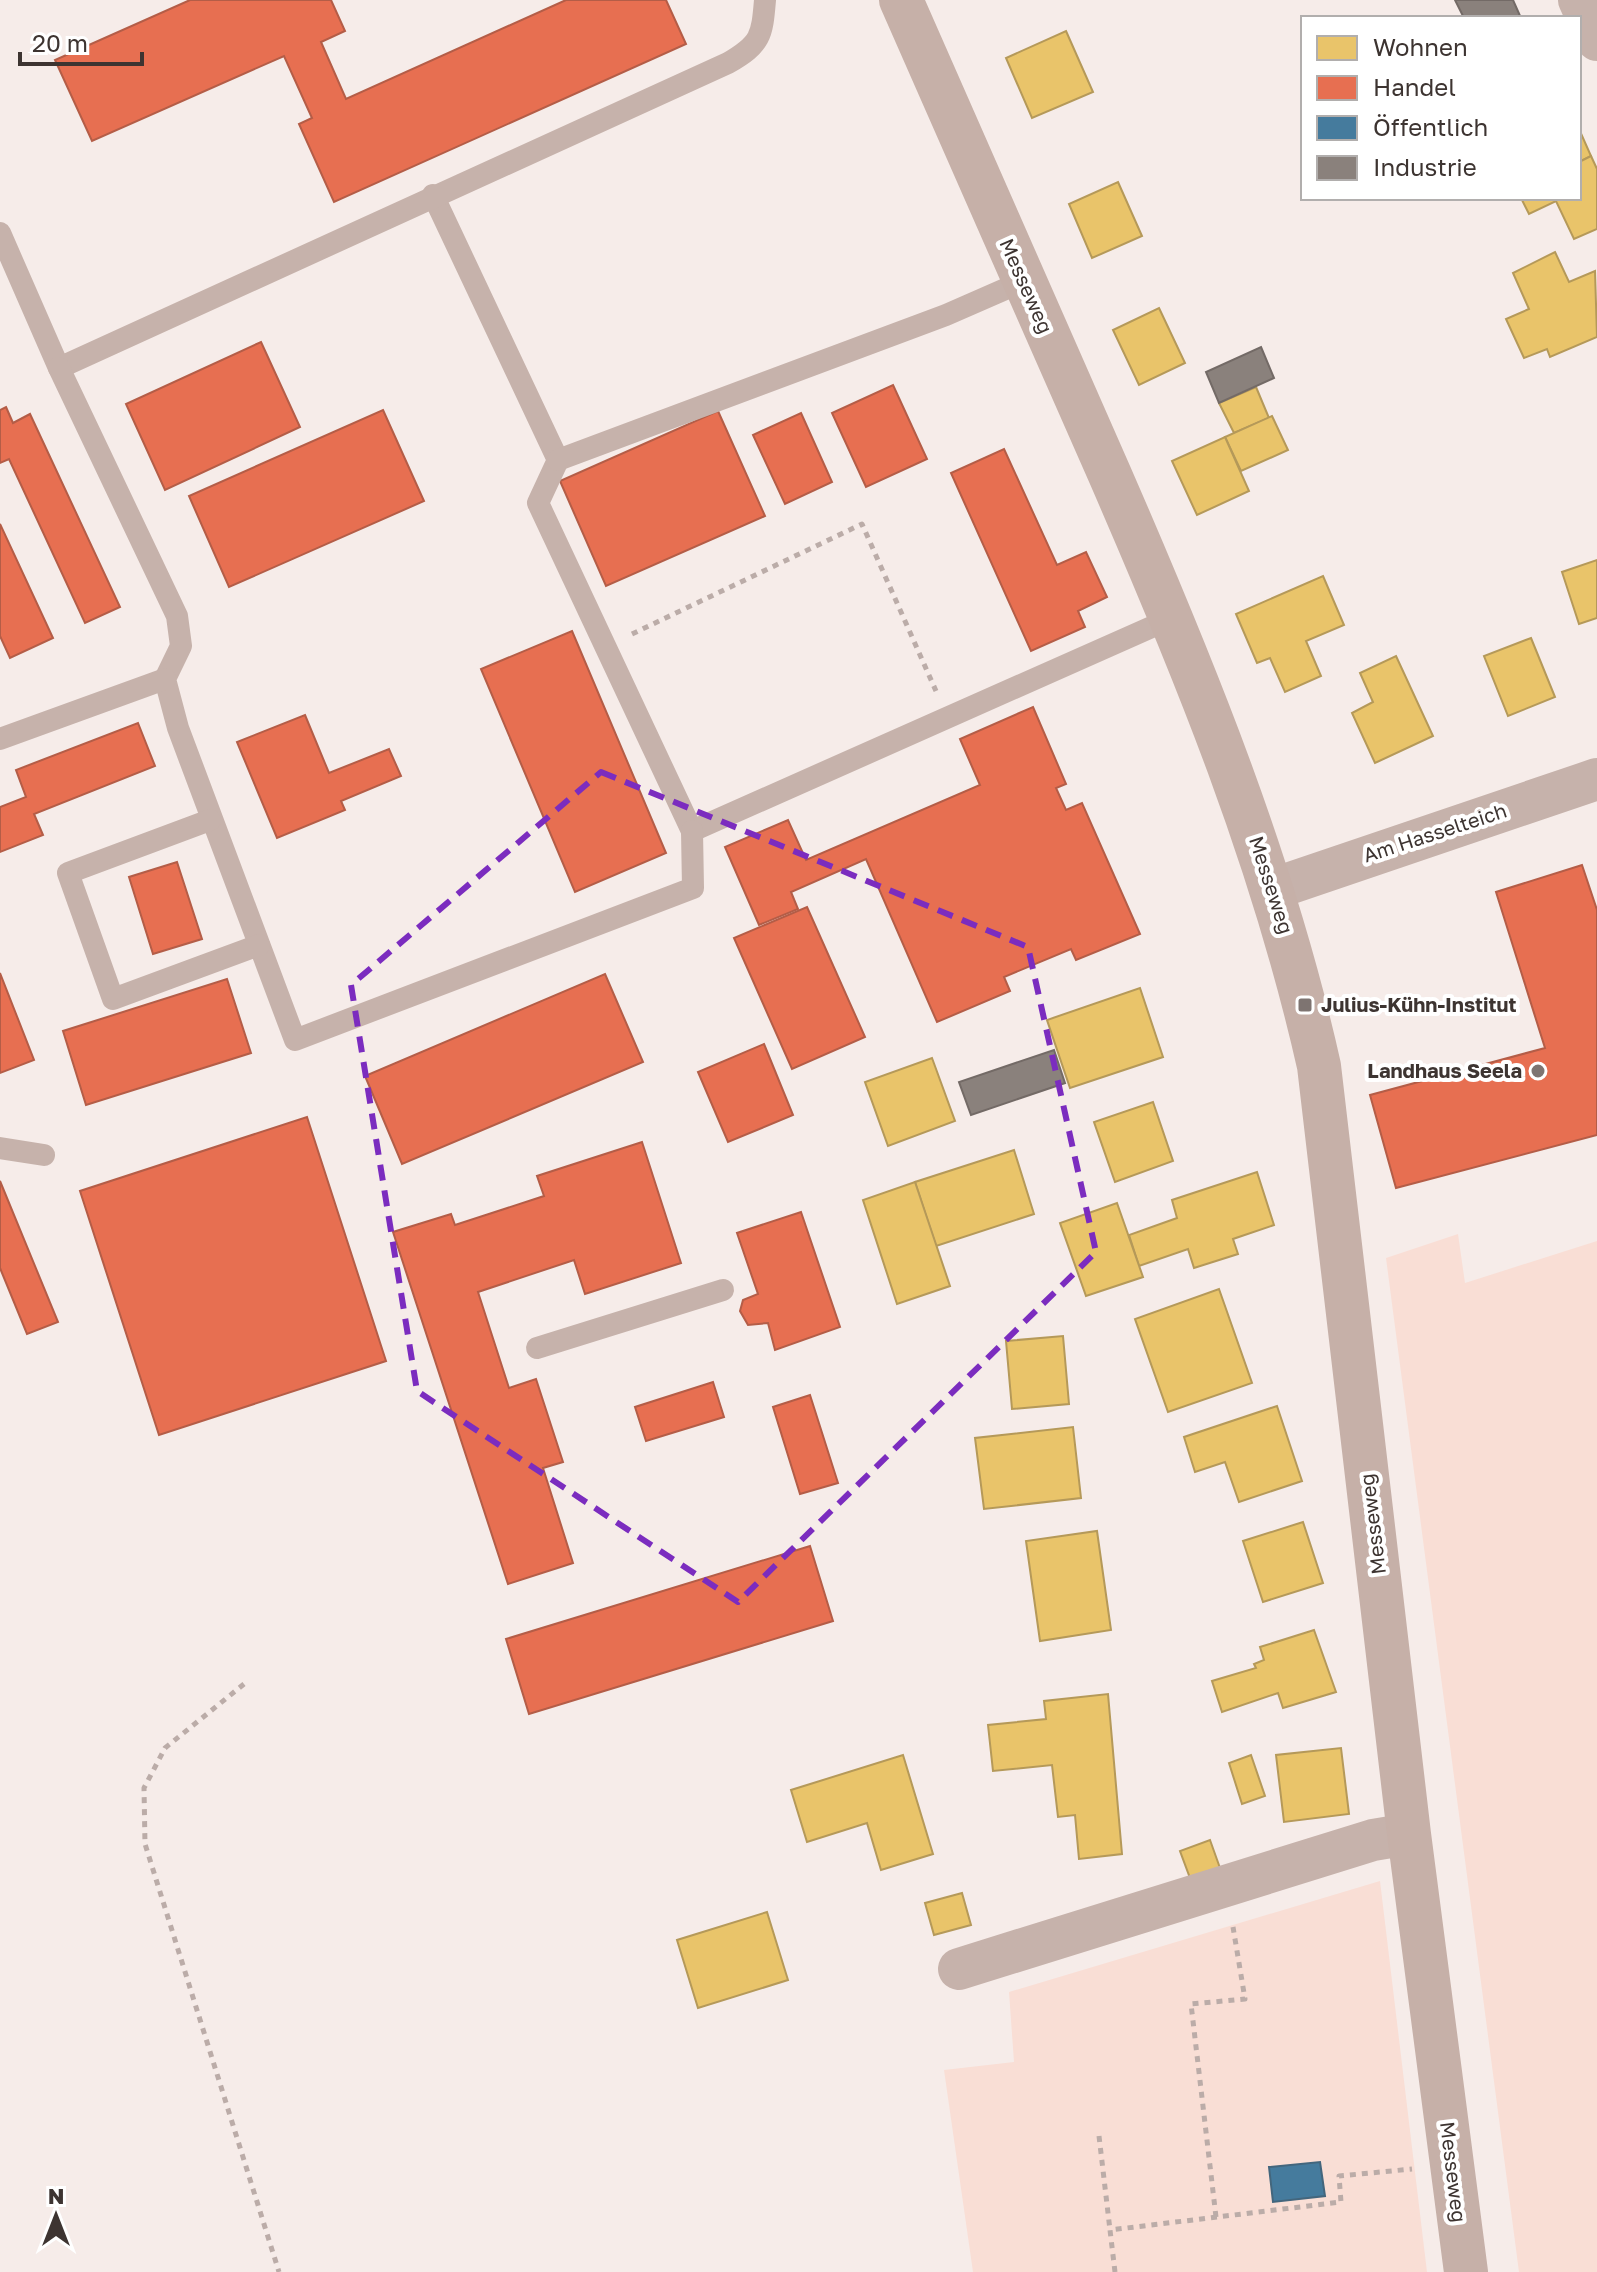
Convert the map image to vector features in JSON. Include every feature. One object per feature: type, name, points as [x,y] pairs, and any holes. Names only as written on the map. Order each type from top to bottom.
[{"type":"main road","name":"Messeweg","points":[[901,0],[1172,618],[1273,889],[1319,1066],[1409,1834],[1466,2272]]},
{"type":"street","points":[[1579,0],[1597,40]]},
{"type":"street","name":"Am Hasselteich","points":[[1273,889],[1597,779]]},
{"type":"street","points":[[959,1969],[1373,1840],[1409,1834]]},
{"type":"lane","points":[[59,368],[728,63],[750,50],[762,35],[765,0]]},
{"type":"lane","points":[[433,195],[558,460]]},
{"type":"lane","points":[[0,233],[59,368],[177,616],[181,646],[165,679],[178,728],[295,1040],[693,888],[692,831],[608,646],[538,503],[558,460],[946,315],[1024,281]]},
{"type":"lane","points":[[692,831],[1172,618]]},
{"type":"lane","points":[[0,739],[165,679]]},
{"type":"lane","points":[[210,820],[68,873],[113,999],[259,945]]},
{"type":"lane","points":[[0,1148],[44,1155]]},
{"type":"lane","points":[[537,1348],[723,1290]]},
{"type":"path","points":[[608,646],[862,524],[948,717]]},
{"type":"path","points":[[244,1684],[165,1748],[144,1788],[145,1844],[279,2272]]},
{"type":"path","points":[[1216,2217],[1191,2004],[1245,1999],[1227,1887]]},
{"type":"path","points":[[1099,2136],[1115,2272]]},
{"type":"path","points":[[1110,2230],[1341,2202],[1339,2176],[1453,2165]]},
{"type":"highlighted area","points":[[601,772],[1028,947],[1096,1252],[738,1602],[417,1391],[351,985]]},
{"type":"shaded area","points":[[1458,1234],[1465,1283],[1597,1241],[1597,2272],[1519,2272],[1386,1258]]},
{"type":"shaded area","points":[[1380,1881],[1427,2272],[973,2272],[944,2070],[1014,2062],[1009,1992]]},
{"type":"building: Wohnen","points":[[1066,31],[1093,92],[1032,118],[1006,58]]},
{"type":"building: Wohnen","points":[[1581,134],[1591,156],[1581,161]]},
{"type":"building: Wohnen","points":[[1591,156],[1597,169],[1597,229],[1574,239],[1556,201],[1529,214],[1522,200],[1581,200],[1581,161]]},
{"type":"building: Wohnen","points":[[1118,182],[1142,236],[1092,258],[1069,204]]},
{"type":"building: Wohnen","points":[[1555,252],[1569,282],[1595,271],[1597,337],[1550,357],[1547,349],[1524,358],[1506,319],[1529,309],[1513,273]]},
{"type":"building: Wohnen","points":[[1159,308],[1185,363],[1139,385],[1113,330]]},
{"type":"building: Wohnen","points":[[1256,387],[1269,418],[1234,433],[1219,403]]},
{"type":"building: Wohnen","points":[[1272,416],[1288,450],[1241,471],[1225,437]]},
{"type":"building: Wohnen","points":[[1225,437],[1249,491],[1197,515],[1172,461]]},
{"type":"building: Wohnen","points":[[1597,560],[1597,618],[1579,624],[1562,572]]},
{"type":"building: Wohnen","points":[[1323,576],[1344,625],[1306,641],[1321,676],[1285,692],[1270,658],[1257,663],[1236,614]]},
{"type":"building: Wohnen","points":[[1531,638],[1555,697],[1508,716],[1484,656]]},
{"type":"building: Wohnen","points":[[1396,656],[1433,736],[1375,763],[1352,713],[1373,702],[1360,673]]},
{"type":"building: Wohnen","points":[[1140,988],[1163,1057],[1070,1088],[1047,1020]]},
{"type":"building: Wohnen","points":[[932,1058],[955,1121],[888,1146],[865,1082]]},
{"type":"building: Wohnen","points":[[1153,1102],[1173,1161],[1115,1182],[1094,1122]]},
{"type":"building: Wohnen","points":[[1014,1150],[1034,1214],[936,1246],[915,1182]]},
{"type":"building: Wohnen","points":[[1257,1172],[1274,1225],[1233,1239],[1238,1254],[1194,1268],[1188,1249],[1139,1266],[1129,1235],[1177,1218],[1172,1200]]},
{"type":"building: Wohnen","points":[[915,1182],[950,1286],[897,1304],[863,1200]]},
{"type":"building: Wohnen","points":[[1117,1203],[1143,1277],[1086,1296],[1060,1223]]},
{"type":"building: Wohnen","points":[[1219,1289],[1252,1383],[1168,1412],[1135,1319]]},
{"type":"building: Wohnen","points":[[1063,1336],[1069,1404],[1012,1409],[1006,1341]]},
{"type":"building: Wohnen","points":[[1277,1406],[1302,1481],[1239,1502],[1225,1462],[1195,1472],[1184,1437]]},
{"type":"building: Wohnen","points":[[1073,1427],[1081,1498],[984,1509],[975,1438]]},
{"type":"building: Wohnen","points":[[1303,1522],[1323,1583],[1263,1602],[1243,1541]]},
{"type":"building: Wohnen","points":[[1097,1531],[1111,1630],[1040,1641],[1026,1541]]},
{"type":"building: Wohnen","points":[[1314,1630],[1336,1692],[1283,1708],[1278,1693],[1222,1712],[1212,1681],[1256,1668],[1254,1664],[1264,1660],[1260,1647]]},
{"type":"building: Wohnen","points":[[1108,1694],[1122,1854],[1079,1859],[1075,1815],[1058,1817],[1052,1765],[993,1771],[988,1725],[1046,1719],[1044,1701]]},
{"type":"building: Wohnen","points":[[1341,1748],[1349,1814],[1284,1822],[1276,1755]]},
{"type":"building: Wohnen","points":[[903,1755],[933,1854],[881,1870],[867,1823],[807,1842],[791,1790]]},
{"type":"building: Wohnen","points":[[1251,1755],[1265,1796],[1242,1804],[1229,1763]]},
{"type":"building: Wohnen","points":[[1210,1840],[1220,1868],[1190,1878],[1180,1851]]},
{"type":"building: Wohnen","points":[[962,1893],[971,1925],[934,1935],[925,1903]]},
{"type":"building: Wohnen","points":[[767,1912],[788,1980],[698,2008],[677,1940]]},
{"type":"building: Handel","points":[[190,0],[331,0],[345,31],[321,42],[346,99],[566,0],[666,0],[686,44],[334,202],[299,124],[312,118],[284,56],[92,141],[55,60]]},
{"type":"building: Handel","points":[[261,342],[300,427],[165,490],[126,404]]},
{"type":"building: Handel","points":[[893,385],[927,459],[866,487],[832,413]]},
{"type":"building: Handel","points":[[6,407],[13,423],[30,414],[120,607],[85,623],[9,459],[0,463],[0,410]]},
{"type":"building: Handel","points":[[383,410],[424,501],[229,587],[189,496]]},
{"type":"building: Handel","points":[[718,411],[765,516],[606,586],[560,481]]},
{"type":"building: Handel","points":[[801,413],[832,482],[785,504],[753,435]]},
{"type":"building: Handel","points":[[1004,449],[1057,565],[1086,552],[1107,597],[1078,611],[1085,627],[1031,651],[951,473]]},
{"type":"building: Handel","points":[[0,524],[53,638],[10,658],[0,636]]},
{"type":"building: Handel","points":[[572,631],[666,853],[575,892],[481,669]]},
{"type":"building: Handel","points":[[1033,707],[1066,784],[1056,788],[1066,810],[1082,803],[1140,934],[1076,960],[1071,949],[1004,977],[1010,991],[937,1022],[866,859],[791,892],[798,909],[759,925],[725,847],[788,820],[806,860],[980,785],[960,739]]},
{"type":"building: Handel","points":[[305,715],[329,773],[389,749],[401,776],[341,801],[345,810],[277,838],[237,742]]},
{"type":"building: Handel","points":[[138,723],[155,766],[34,814],[43,835],[0,852],[0,807],[26,797],[16,770]]},
{"type":"building: Handel","points":[[177,862],[202,939],[153,954],[129,877]]},
{"type":"building: Handel","points":[[1582,865],[1597,910],[1597,1135],[1396,1188],[1370,1095],[1545,1048],[1496,892]]},
{"type":"building: Handel","points":[[807,907],[865,1037],[792,1069],[734,938]]},
{"type":"building: Handel","points":[[0,973],[34,1060],[0,1073]]},
{"type":"building: Handel","points":[[605,974],[643,1062],[402,1164],[365,1076]]},
{"type":"building: Handel","points":[[227,979],[251,1053],[86,1105],[63,1031]]},
{"type":"building: Handel","points":[[764,1044],[793,1115],[728,1142],[698,1072]]},
{"type":"building: Handel","points":[[307,1117],[386,1361],[159,1435],[80,1191]]},
{"type":"building: Handel","points":[[642,1142],[681,1263],[585,1294],[574,1260],[478,1292],[509,1388],[536,1379],[563,1462],[543,1468],[573,1563],[508,1584],[393,1232],[451,1214],[455,1225],[544,1196],[537,1176]]},
{"type":"building: Handel","points":[[0,1181],[58,1322],[27,1334],[0,1268]]},
{"type":"building: Handel","points":[[801,1212],[840,1327],[775,1350],[768,1323],[748,1325],[740,1311],[743,1300],[758,1294],[737,1233]]},
{"type":"building: Handel","points":[[713,1382],[724,1417],[646,1441],[635,1407]]},
{"type":"building: Handel","points":[[810,1395],[838,1483],[800,1494],[773,1407]]},
{"type":"building: Handel","points":[[810,1546],[833,1621],[529,1714],[506,1639]]},
{"type":"building: Öffentlich","points":[[1320,2162],[1325,2196],[1273,2202],[1269,2167]]},
{"type":"building: Industrie","points":[[1455,0],[1513,0],[1520,16],[1463,16]]},
{"type":"building: Industrie","points":[[1261,347],[1274,378],[1219,403],[1206,372]]},
{"type":"building: Industrie","points":[[1054,1050],[1065,1083],[971,1115],[959,1082]]},
{"type":"place","name":"Julius-Kühn-Institut","points":[[1305,1005]]},
{"type":"place","name":"Landhaus Seela","points":[[1538,1071]]}]
